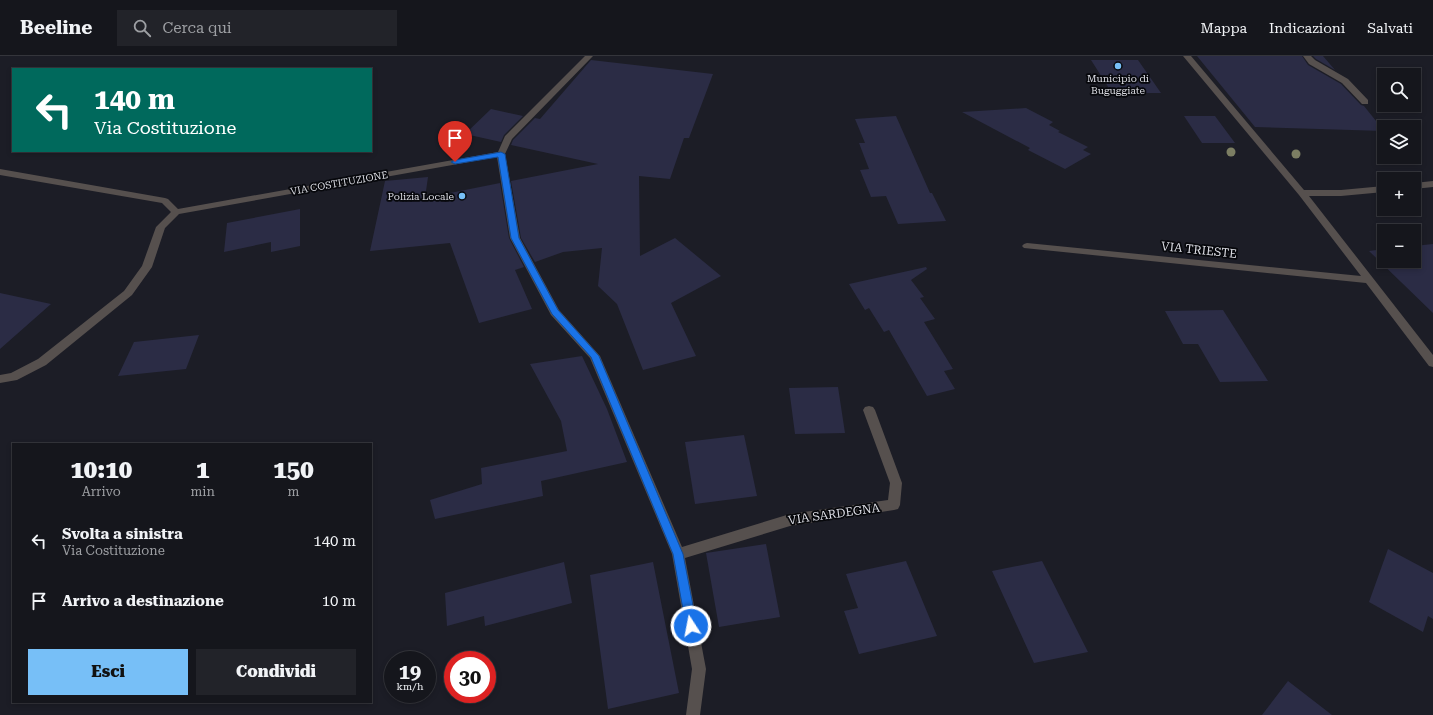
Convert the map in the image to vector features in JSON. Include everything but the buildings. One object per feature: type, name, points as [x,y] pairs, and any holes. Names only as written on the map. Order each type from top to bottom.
[{"type":"street","points":[[589,56],[508,138],[501,154],[515,238],[555,312],[595,356],[678,554],[699,669],[693,715]]},
{"type":"street","points":[[1187,56],[1302,193],[1433,363]]},
{"type":"street","points":[[1307,56],[1312,62],[1345,81],[1365,102]]},
{"type":"street","name":"VIA COSTITUZIONE","points":[[176,212],[501,154]]},
{"type":"street","points":[[0,172],[165,200],[176,212],[161,227],[147,267],[128,293],[42,362],[12,377],[0,379]]},
{"type":"street","points":[[1421,185],[1433,184]]},
{"type":"street","points":[[1302,193],[1341,193],[1377,190]]},
{"type":"street","name":"VIA TRIESTE","points":[[1027,246],[1368,280]]},
{"type":"street","name":"VIA SARDEGNA","points":[[678,554],[790,520],[894,505],[896,483],[869,410]]},
{"type":"place","name":"Municipio di Buguggiate","points":[[1118,66]]},
{"type":"place","name":"Polizia Locale","points":[[462,196]]},
{"type":"route","points":[[455,162],[501,154],[515,238],[555,312],[595,356],[678,554],[691,626]]}]
